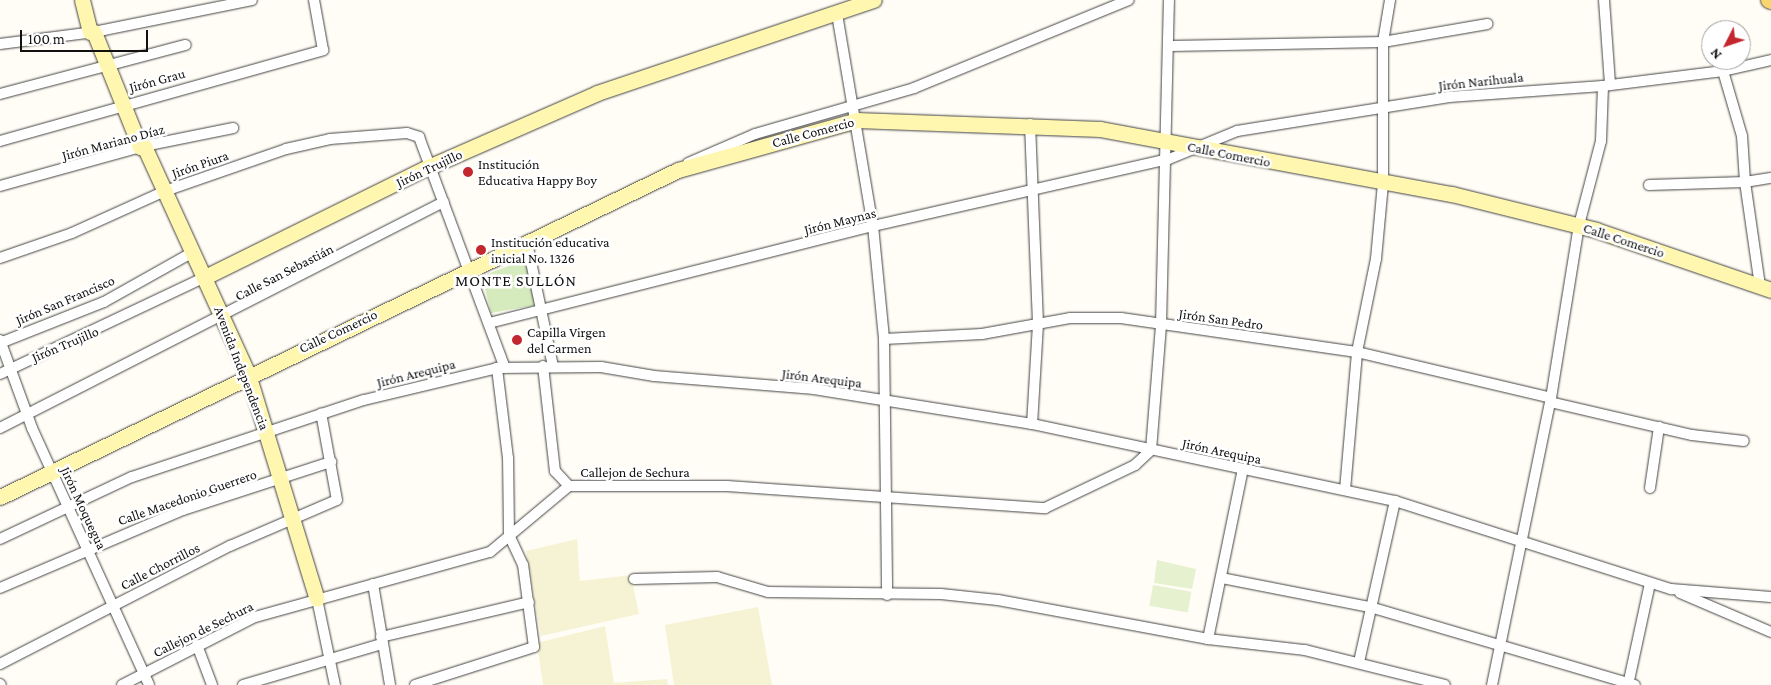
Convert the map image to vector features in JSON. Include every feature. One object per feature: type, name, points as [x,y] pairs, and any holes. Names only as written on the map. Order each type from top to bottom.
[{"type":"street","name":"Avenida Independencia","points":[[82,0],[92,32],[109,65],[142,146],[165,190],[248,374],[293,516],[317,600]]},
{"type":"street","points":[[0,44],[92,32],[252,0]]},
{"type":"street","name":"Jirón Grau","points":[[0,141],[124,103],[323,50],[314,0]]},
{"type":"street","name":"Jirón Trujillo","points":[[0,374],[205,277],[428,167],[645,75],[837,14],[874,0]]},
{"type":"street","points":[[856,112],[1129,0]]},
{"type":"street","points":[[1151,450],[1161,325],[1169,159],[1170,0]]},
{"type":"street","points":[[1346,490],[1357,352],[1376,259],[1383,183],[1385,109],[1383,42],[1390,0]]},
{"type":"street","points":[[1492,685],[1523,541],[1550,400],[1579,225],[1601,141],[1607,85],[1604,0]]},
{"type":"street","points":[[837,14],[856,112],[873,226],[884,339],[887,400],[887,595]]},
{"type":"street","points":[[1171,46],[1383,42],[1487,24]]},
{"type":"street","points":[[0,94],[186,45]]},
{"type":"street","name":"Jirón Narihuala","points":[[1198,149],[1237,131],[1385,109],[1449,97],[1607,85],[1723,72],[1771,60]]},
{"type":"street","points":[[1723,72],[1742,136],[1745,182],[1765,288]]},
{"type":"street","name":"Calle Comercio","points":[[0,497],[248,374],[678,170],[856,112],[926,125],[1030,124],[1100,129],[1198,149],[1452,194],[1579,225],[1765,288]]},
{"type":"street","points":[[1030,124],[1038,324],[1032,424]]},
{"type":"street","name":"Jirón Mariano Díaz","points":[[0,186],[142,146],[233,128]]},
{"type":"street","name":"Jirón Piura","points":[[0,258],[72,233],[165,190],[330,139],[379,134],[419,137],[428,167]]},
{"type":"street","name":"Jirón Maynas","points":[[489,323],[543,311],[873,226],[1169,159],[1198,149]]},
{"type":"street","points":[[415,685],[534,647],[529,602],[520,552],[509,535],[508,458],[501,368],[489,323],[470,270],[444,202],[428,167]]},
{"type":"street","points":[[1649,185],[1745,182],[1771,178]]},
{"type":"street","name":"Calle San Sebastián","points":[[0,428],[224,318],[444,202]]},
{"type":"street","points":[[527,243],[543,311],[555,471],[569,486]]},
{"type":"street","name":"Jirón San Francisco","points":[[0,342],[104,302],[192,252]]},
{"type":"street","name":"Jirón San Pedro","points":[[884,339],[982,334],[1038,324],[1121,318],[1357,352],[1659,427],[1744,441]]},
{"type":"street","name":"Jirón Moquegua","points":[[0,342],[12,368],[27,415],[147,672],[149,685]]},
{"type":"street","name":"Jirón Arequipa","points":[[0,539],[68,505],[266,429],[321,413],[501,368],[548,366],[601,367],[887,400],[1032,424],[1395,501],[1671,589]]},
{"type":"street","points":[[321,413],[331,462]]},
{"type":"street","points":[[1650,488],[1659,427]]},
{"type":"street","name":"Callejon de Sechura","points":[[122,685],[197,645],[256,617],[490,552],[569,486],[727,486],[1045,508],[1135,465],[1151,450]]},
{"type":"street","name":"Calle Macedonio Guerrero","points":[[0,588],[87,547],[331,462]]},
{"type":"street","name":"Calle Chorrillos","points":[[0,664],[293,516],[337,500],[331,462]]},
{"type":"street","points":[[1208,639],[1243,469]]},
{"type":"street","points":[[1359,662],[1395,501]]},
{"type":"street","points":[[634,579],[717,577],[768,592],[887,595],[941,594],[998,600],[1208,639],[1359,662],[1399,677],[1445,685]]},
{"type":"street","points":[[1222,578],[1370,607],[1500,643],[1631,684],[1650,583]]},
{"type":"street","points":[[373,584],[390,685]]},
{"type":"street","points":[[1671,589],[1771,597]]},
{"type":"street","points":[[1671,589],[1771,632]]},
{"type":"street","points":[[317,600],[335,685]]},
{"type":"street","points":[[243,685],[330,659],[381,640],[529,602]]},
{"type":"street","points":[[197,645],[212,685]]},
{"type":"shaded area","points":[[577,539],[580,581],[631,575],[639,614],[541,636],[526,551]]},
{"type":"shaded area","points":[[758,607],[772,685],[674,685],[665,625]]},
{"type":"shaded area","points":[[605,626],[614,683],[667,679],[668,685],[543,685],[537,643]]},
{"type":"green space","points":[[525,260],[536,305],[491,313],[482,276]]},
{"type":"green space","points":[[1157,560],[1196,569],[1192,589],[1154,583]]},
{"type":"green space","points":[[1153,585],[1191,592],[1188,612],[1149,606]]},
{"type":"place","name":"Institución Educativa Happy Boy","points":[[468,172]]},
{"type":"place","name":"Institución educativa inicial No. 1326","points":[[481,250]]},
{"type":"place","name":"Capilla Virgen del Carmen","points":[[517,340]]},
{"type":"district","name":"MONTE SULLÓN","points":[[516,281]]}]
